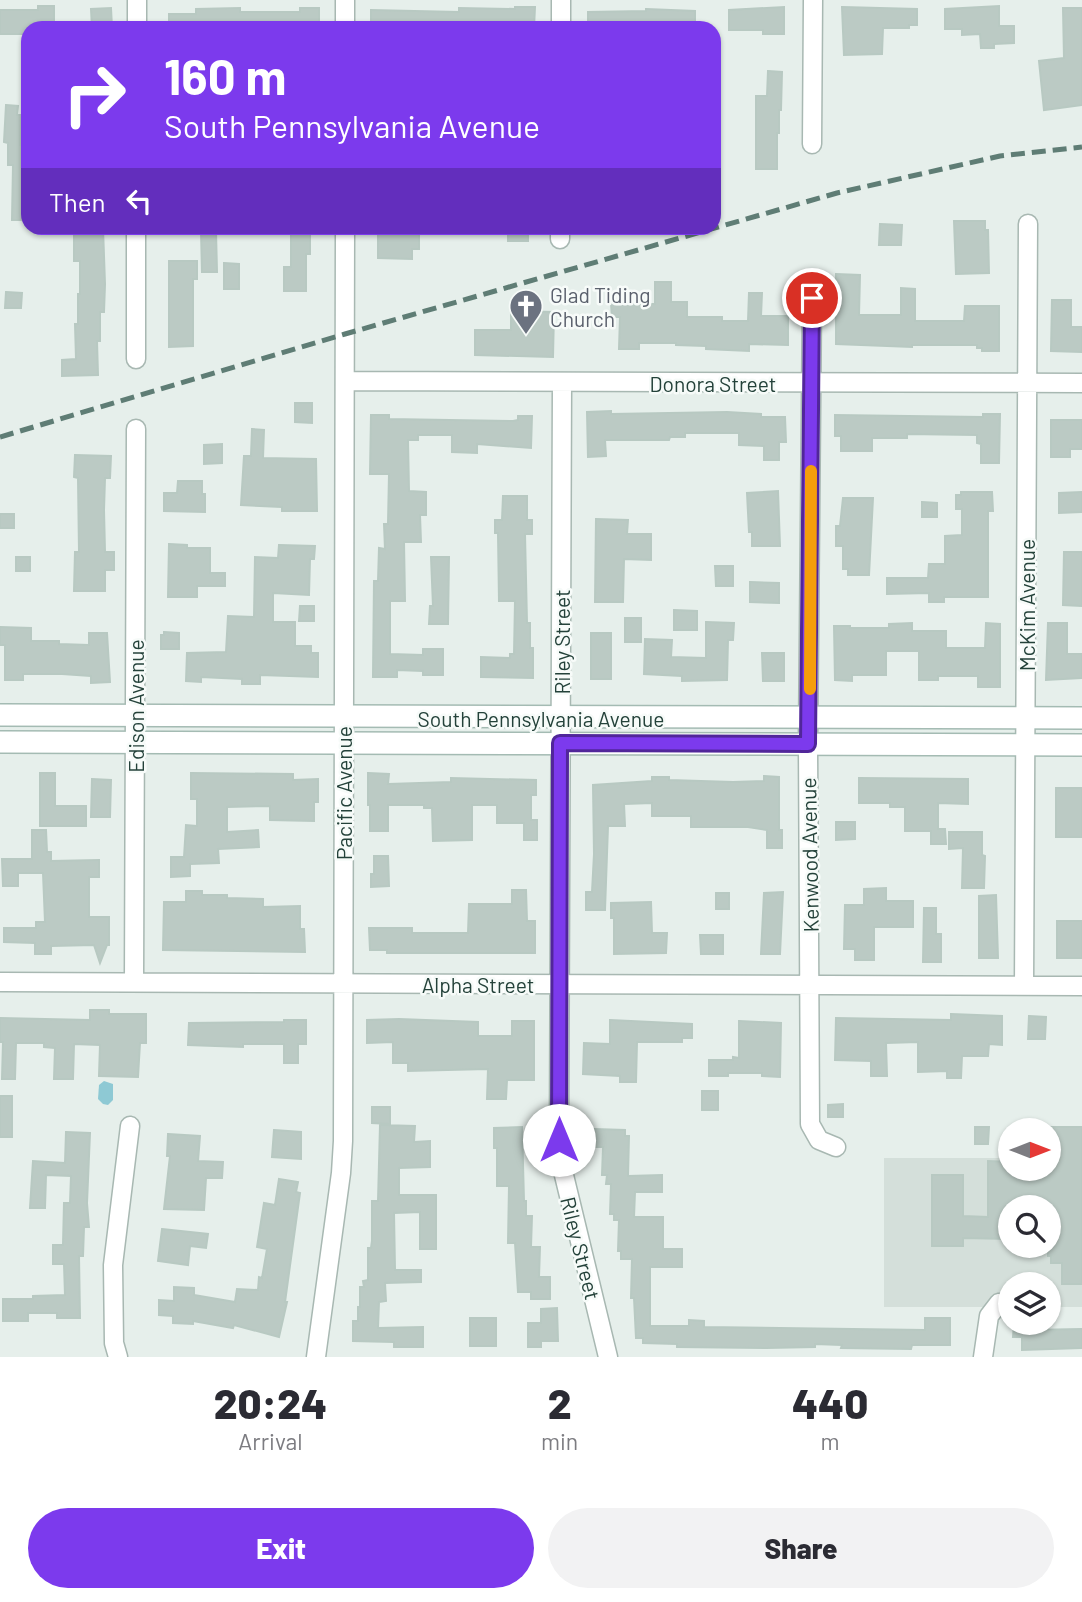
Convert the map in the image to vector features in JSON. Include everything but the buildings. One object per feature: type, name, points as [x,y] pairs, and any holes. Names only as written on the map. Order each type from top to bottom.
[{"type":"main road","name":"South Pennsylvania Avenue","points":[[0,715],[1082,718]]},
{"type":"main road","name":"South Pennsylvania Avenue","points":[[0,742],[1082,744]]},
{"type":"street","points":[[137,0],[137,21]]},
{"type":"street","points":[[345,0],[345,21]]},
{"type":"street","points":[[561,0],[561,21]]},
{"type":"street","points":[[812,144],[813,0]]},
{"type":"street","name":"McKim Avenue","points":[[1024,986],[1028,224]]},
{"type":"street","points":[[136,235],[136,359]]},
{"type":"street","name":"Pacific Avenue","points":[[316,1357],[341,1173],[344,984],[342,718],[345,235]]},
{"type":"street","name":"Kenwood Avenue","points":[[812,298],[808,744],[810,1124],[819,1140],[836,1147]]},
{"type":"street","name":"Donora Street","points":[[345,381],[1082,383]]},
{"type":"street","name":"Riley Street","points":[[562,383],[559,1140],[562,1167],[608,1357]]},
{"type":"street","name":"Edison Avenue","points":[[134,982],[136,429]]},
{"type":"street","name":"Alpha Street","points":[[0,982],[1082,986]]},
{"type":"street","points":[[118,1357],[114,1343],[113,1265],[130,1125]]},
{"type":"street","points":[[983,1357],[989,1316],[998,1304]]},
{"type":"shaded area","points":[[884,1158],[998,1158],[998,1181],[1061,1181],[1061,1165],[1082,1158],[1082,1307],[1061,1307],[1061,1272],[998,1272],[998,1307],[884,1307]]},
{"type":"water","points":[[104,1081],[113,1084],[113,1100],[108,1105],[98,1099],[99,1085]]},
{"type":"railway","points":[[721,226],[837,193],[1000,156],[1082,147]]},
{"type":"railway","points":[[0,437],[690,235]]},
{"type":"slow traffic","points":[[810,689],[811,471]]},
{"type":"place","name":"Glad Tiding Church","points":[[526,336]]},
{"type":"route","points":[[559,1140],[560,743],[808,744],[812,298]]}]
